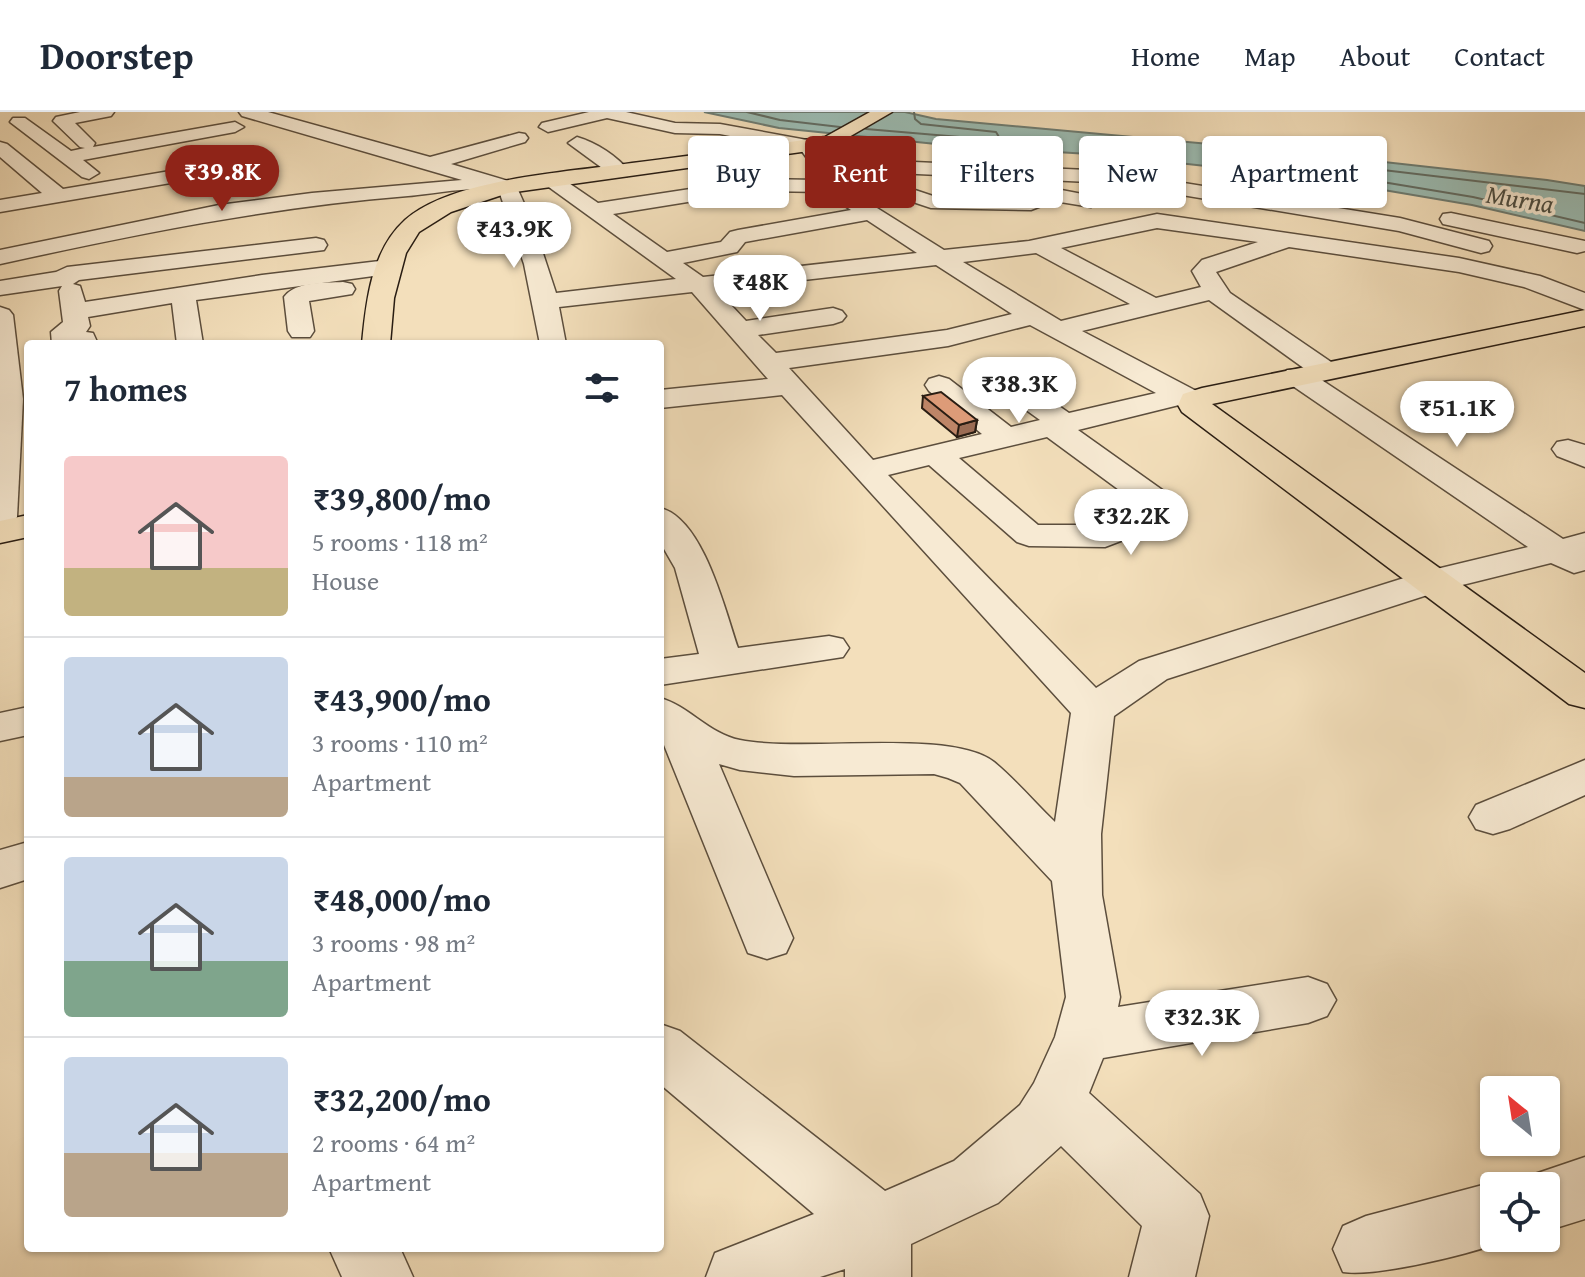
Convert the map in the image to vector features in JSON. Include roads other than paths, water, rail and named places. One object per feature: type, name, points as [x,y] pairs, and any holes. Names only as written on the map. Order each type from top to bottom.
[{"type":"main road","points":[[859,136],[883,112]]},
{"type":"main road","points":[[377,340],[387,276],[410,228],[474,196],[503,185],[620,172],[805,168]]},
{"type":"main road","points":[[1585,318],[1188,398],[1198,410],[1585,694]]},
{"type":"main road","points":[[0,518],[24,515]]},
{"type":"main road","points":[[0,532],[24,527]]},
{"type":"street","points":[[199,112],[251,126]]},
{"type":"street","points":[[548,127],[605,112],[681,129],[720,129],[805,159]]},
{"type":"street","points":[[0,113],[20,119],[62,154],[100,201]]},
{"type":"street","points":[[328,123],[397,153],[428,154],[519,138]]},
{"type":"street","points":[[82,139],[124,125],[356,124]]},
{"type":"street","points":[[5,155],[62,154],[124,125]]},
{"type":"street","points":[[124,125],[183,154]]},
{"type":"street","points":[[0,257],[61,243],[100,201],[183,154],[251,126]]},
{"type":"street","points":[[251,126],[265,161],[288,180]]},
{"type":"street","points":[[577,143],[599,154],[620,172]]},
{"type":"street","points":[[428,154],[503,185],[531,240],[547,301],[552,340]]},
{"type":"street","points":[[5,155],[50,197],[75,311],[76,327],[63,333],[63,340],[84,340]]},
{"type":"street","points":[[195,199],[265,161]]},
{"type":"street","points":[[916,170],[1101,176],[1438,233],[1547,267]]},
{"type":"street","points":[[596,210],[669,196],[756,185],[805,173]]},
{"type":"street","points":[[553,181],[699,285],[787,386],[1093,710]]},
{"type":"street","points":[[4,201],[50,197],[100,201],[323,197],[503,185]]},
{"type":"street","points":[[100,201],[195,199],[256,191]]},
{"type":"street","points":[[916,196],[931,202],[1031,204],[1051,194],[1133,210],[1157,221],[1505,274],[1585,302]]},
{"type":"street","points":[[669,196],[699,219]]},
{"type":"street","points":[[195,199],[230,254],[238,285]]},
{"type":"street","points":[[1340,247],[1346,206],[1377,205],[1577,246]]},
{"type":"street","points":[[866,208],[1033,316],[1188,398]]},
{"type":"street","points":[[666,259],[729,247],[735,244],[736,238],[743,236],[871,213]]},
{"type":"street","points":[[547,301],[1039,246],[1157,221]]},
{"type":"street","points":[[1289,239],[1205,267],[1214,291],[1310,373],[1576,555]]},
{"type":"street","points":[[0,288],[68,276],[316,245]]},
{"type":"street","points":[[1039,246],[1153,306]]},
{"type":"street","points":[[75,311],[238,285],[387,276]]},
{"type":"street","points":[[301,331],[298,296],[387,276]]},
{"type":"street","points":[[763,290],[793,322]]},
{"type":"street","points":[[1059,329],[1214,291]]},
{"type":"street","points":[[183,294],[189,340]]},
{"type":"street","points":[[0,315],[17,375],[8,399],[0,518]]},
{"type":"street","points":[[739,330],[833,316]]},
{"type":"street","points":[[767,363],[948,338],[1033,316]]},
{"type":"street","points":[[936,455],[1029,535],[1105,536],[1164,513],[1163,506],[1003,380]]},
{"type":"street","points":[[939,385],[1007,439]]},
{"type":"street","points":[[664,399],[787,386]]},
{"type":"street","points":[[866,471],[1188,398]]},
{"type":"street","points":[[664,522],[676,536],[693,568],[722,663]]},
{"type":"street","points":[[739,1277],[802,1250],[878,1252],[976,1182],[1041,1125],[1056,1101],[1083,1037],[1093,997],[1077,875],[1077,834],[1093,710],[1153,670],[1433,581],[1576,555]]},
{"type":"street","points":[[664,671],[829,648]]},
{"type":"street","points":[[671,721],[714,748],[740,756],[771,759],[934,759],[960,765],[991,784],[1077,875]]},
{"type":"street","points":[[671,721],[767,938]]},
{"type":"street","points":[[0,727],[24,722]]},
{"type":"street","points":[[1493,817],[1585,776]]},
{"type":"street","points":[[0,869],[24,861]]},
{"type":"street","points":[[1083,1037],[1308,1000]]},
{"type":"street","points":[[664,1053],[878,1252]]},
{"type":"street","points":[[1056,1101],[1177,1216],[1162,1277]]},
{"type":"street","points":[[1366,1249],[1480,1218]]},
{"type":"street","points":[[364,1252],[380,1277]]},
{"type":"water","points":[[704,112],[905,112],[936,119],[1122,136],[1079,136],[1079,153],[1063,152],[1063,136],[932,136],[932,144],[916,142],[916,136],[858,136],[779,128]]},
{"type":"water","points":[[1186,142],[1202,143],[1202,166],[1186,164]]},
{"type":"water","name":"Murna","points":[[1387,162],[1585,186],[1585,231],[1472,205],[1387,191]]}]
